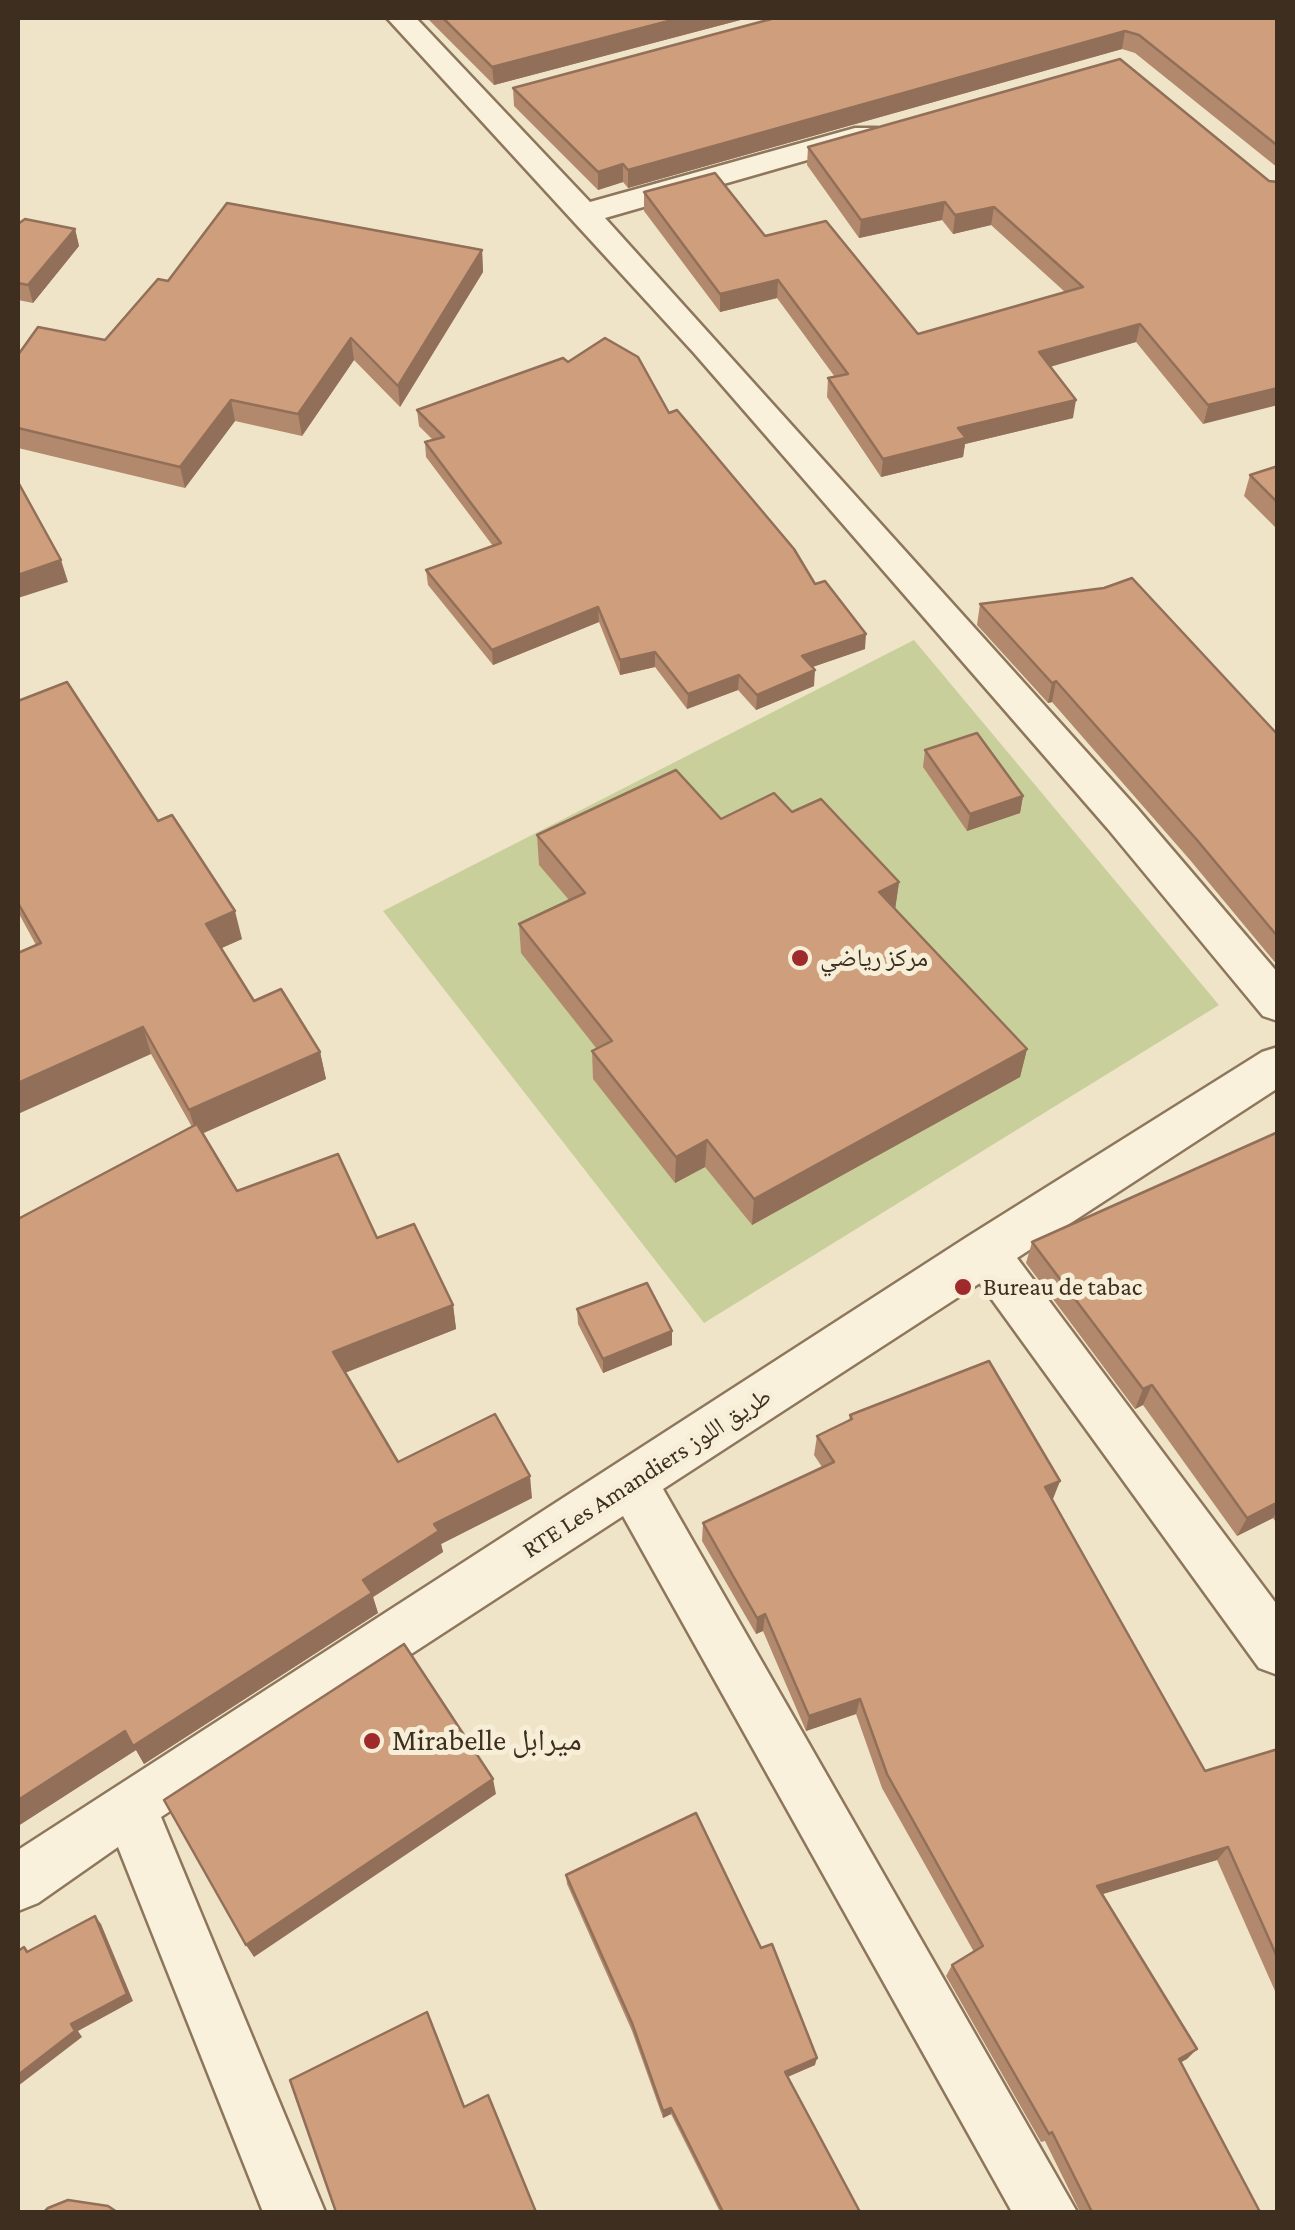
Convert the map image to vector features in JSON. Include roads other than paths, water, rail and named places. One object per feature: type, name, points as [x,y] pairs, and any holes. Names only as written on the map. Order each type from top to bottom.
[{"type":"street","points":[[401,18],[584,214],[1122,818],[1278,1004]]},
{"type":"street","points":[[478,102],[515,92]]},
{"type":"street","points":[[584,214],[892,127]]},
{"type":"street","name":"RTE Les Amandiers طريق اللوز","points":[[18,1882],[128,1806],[1278,1065]]},
{"type":"street","points":[[984,1251],[1278,1650]]},
{"type":"street","points":[[632,1484],[1046,2212]]},
{"type":"street","points":[[128,1806],[294,2212]]},
{"type":"place","name":"مركز رياضي","points":[[800,958]]},
{"type":"place","name":"Bureau de tabac","points":[[963,1287]]},
{"type":"place","name":"Mirabelle ميرابل","points":[[372,1741]]}]
